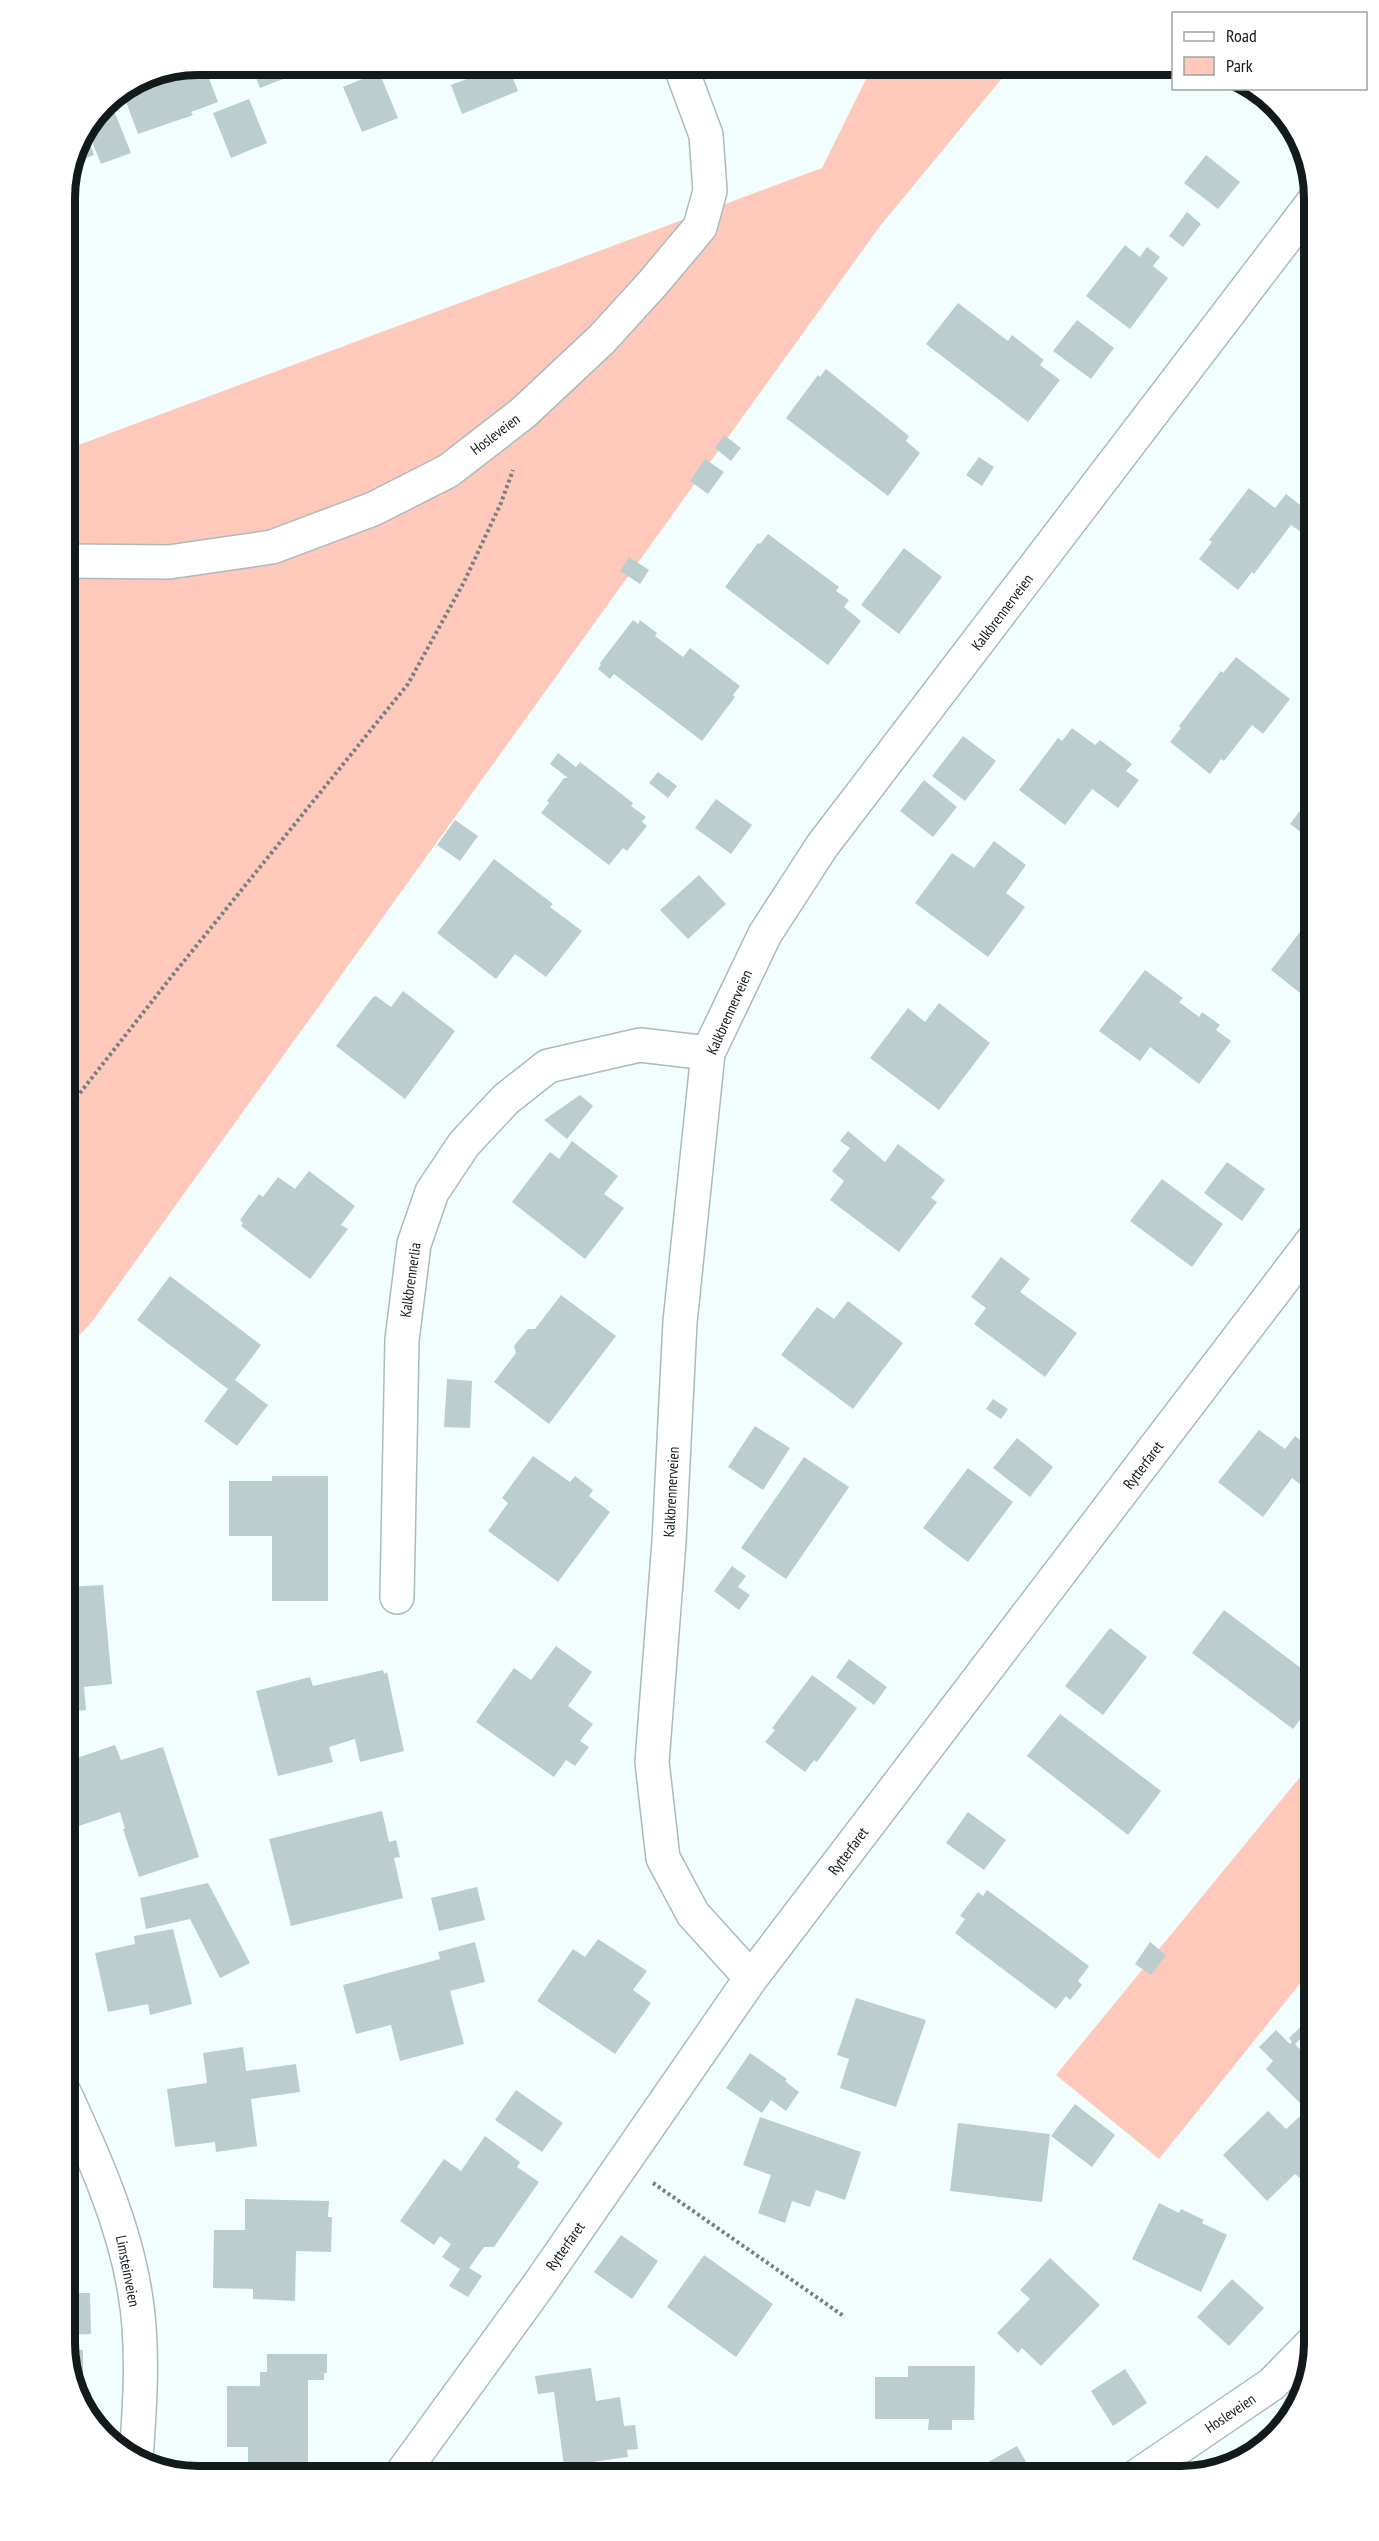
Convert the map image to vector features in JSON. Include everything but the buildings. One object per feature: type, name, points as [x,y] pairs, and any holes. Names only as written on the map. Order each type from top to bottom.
[{"type":"street","name":"Hosleveien","points":[[75,561],[169,562],[272,547],[373,509],[448,471],[523,414],[602,339],[700,227],[710,191],[706,135],[684,75]]},
{"type":"street","name":"Kalkbrennerveien","points":[[751,1978],[693,1914],[663,1858],[652,1762],[669,1542],[680,1322],[708,1053],[765,934],[822,846],[1304,214]]},
{"type":"street","name":"Kalkbrennerlia","points":[[397,1597],[402,1340],[414,1244],[432,1192],[464,1144],[506,1099],[548,1066],[640,1045],[708,1053]]},
{"type":"street","name":"Rytterfaret","points":[[407,2466],[538,2286],[751,1978],[1304,1252]]},
{"type":"street","name":"Limsteinveien","points":[[75,2120],[119,2224],[135,2294],[141,2391],[137,2450]]},
{"type":"street","name":"Hosleveien","points":[[1152,2466],[1272,2384],[1304,2351]]},
{"type":"path","points":[[75,1099],[171,976],[408,684],[465,582],[501,503],[522,444],[523,414]]},
{"type":"path","points":[[623,2162],[845,2316]]},
{"type":"green space","points":[[868,75],[1005,75],[880,226],[91,1323],[75,1340],[75,446],[822,168]]},
{"type":"green space","points":[[1304,1772],[1304,1978],[1159,2159],[1056,2075]]},
{"type":"green space","points":[[1267,2431],[1256,2441],[1233,2455]]}]
